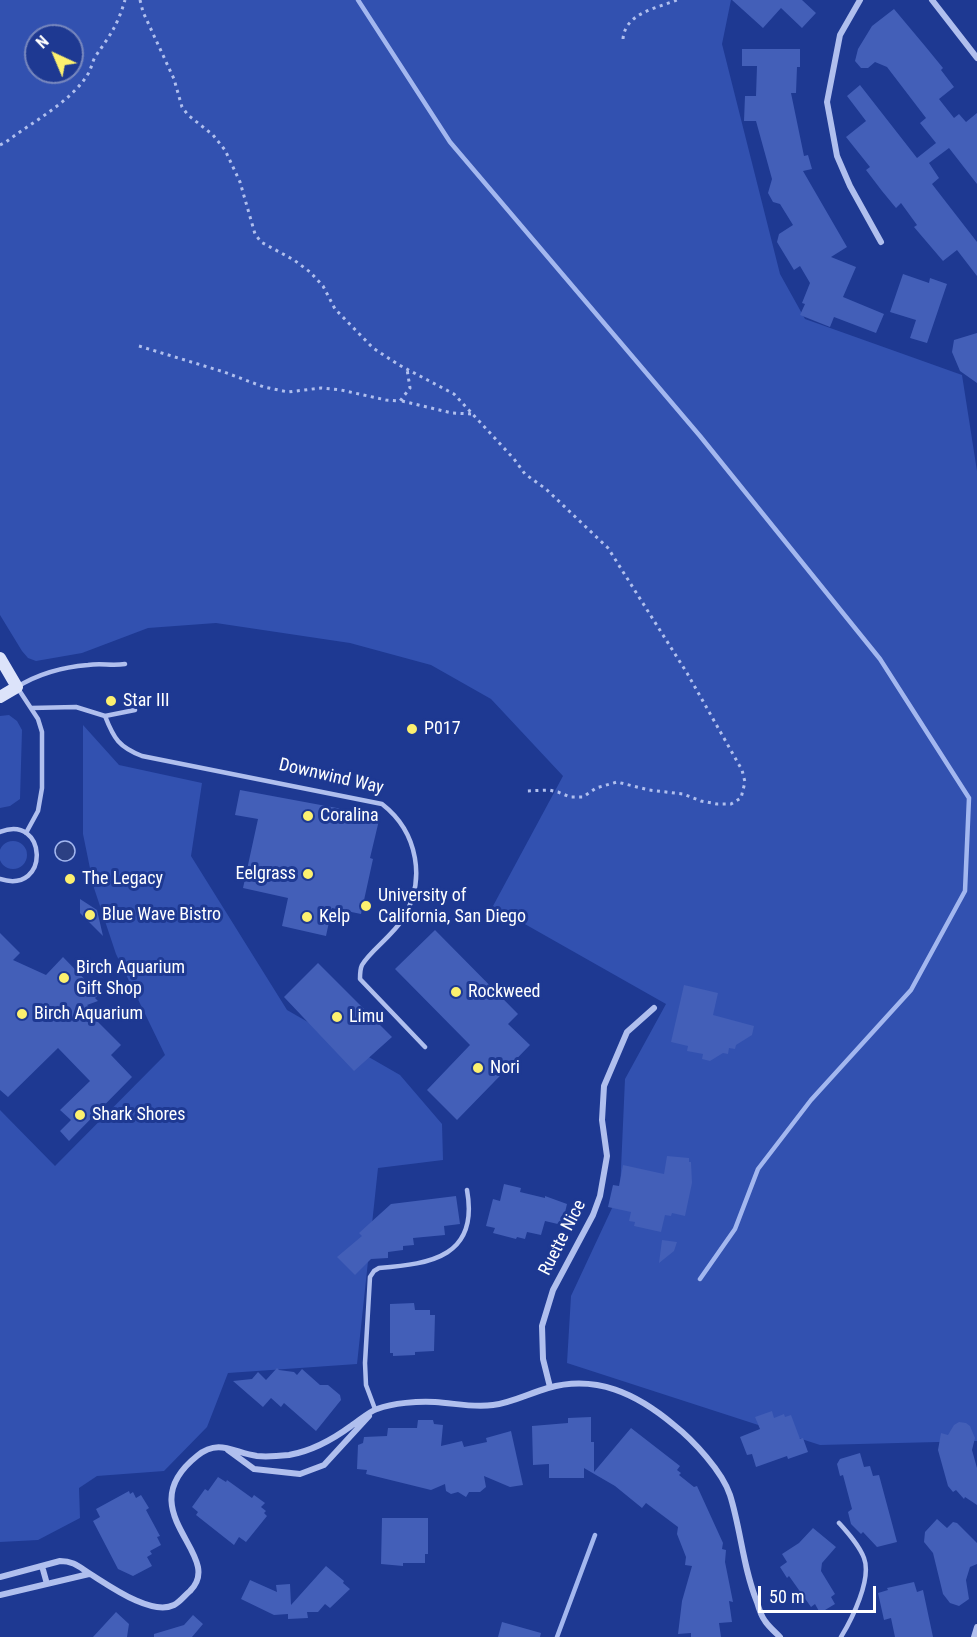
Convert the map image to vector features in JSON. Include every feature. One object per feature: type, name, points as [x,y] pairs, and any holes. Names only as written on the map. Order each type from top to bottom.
[{"type":"street","points":[[861,0],[840,35],[827,102],[837,156],[850,186],[881,242]]},
{"type":"street","points":[[932,0],[977,58]]},
{"type":"street","points":[[0,658],[17,687],[0,697]]},
{"type":"street","name":"Ruette Nice","points":[[550,1387],[543,1359],[542,1326],[553,1290],[593,1215],[600,1196],[607,1156],[602,1120],[604,1086],[627,1032],[654,1008]]},
{"type":"street","points":[[0,1577],[60,1561],[69,1561],[83,1567],[89,1574],[142,1604],[173,1606],[195,1586],[200,1572],[198,1559],[186,1542],[172,1514],[171,1497],[177,1479],[185,1467],[199,1454],[210,1448],[223,1447],[258,1456],[286,1455],[309,1450],[339,1435],[375,1409],[392,1405],[433,1402],[465,1406],[495,1405],[550,1387],[573,1382],[592,1383],[616,1390],[645,1404],[675,1425],[721,1478],[729,1493],[752,1589],[764,1620],[780,1637]]},
{"type":"street","points":[[223,1447],[254,1469],[300,1474],[324,1465],[375,1409]]},
{"type":"street","points":[[42,1566],[47,1584]]},
{"type":"street","points":[[0,1595],[89,1574]]},
{"type":"street","points":[[974,1637],[977,1627]]},
{"type":"lane","points":[[26,833],[38,811],[42,788],[42,732],[38,719],[17,687],[36,676],[87,665],[125,664]]},
{"type":"lane","points":[[31,708],[76,707],[105,716],[135,710]]},
{"type":"lane","name":"Downwind Way","points":[[105,716],[112,734],[120,745],[142,756],[382,804],[394,814],[406,829],[416,854],[417,876],[412,897],[402,920],[361,966],[360,979],[425,1047]]},
{"type":"lane","points":[[0,832],[11,829],[26,833],[33,839],[38,856],[32,872],[25,878],[16,881],[0,879]]},
{"type":"lane","points":[[375,1409],[366,1385],[367,1305],[370,1277],[379,1268],[426,1263],[440,1257],[453,1247],[466,1231],[470,1217],[467,1190]]},
{"type":"lane","points":[[839,1523],[852,1538],[864,1558],[866,1572],[855,1610],[841,1637]]},
{"type":"path","points":[[0,145],[49,112],[76,89],[88,74],[94,59],[118,22],[125,0]]},
{"type":"path","points":[[140,0],[143,12],[174,80],[182,107],[188,115],[213,135],[225,150],[240,182],[255,234],[261,242],[294,260],[310,272],[323,286],[335,309],[373,348],[454,394],[525,474],[546,489],[608,548],[687,673],[742,770],[745,782],[741,798],[731,804],[701,801],[683,794],[649,790],[617,782],[596,788],[583,797],[570,797],[549,790],[527,791]]},
{"type":"path","points":[[622,39],[623,32],[636,17],[646,10],[676,0]]},
{"type":"path","points":[[139,346],[264,387],[288,392],[321,388],[341,390],[452,413],[473,414]]},
{"type":"path","points":[[400,401],[411,387],[407,369]]},
{"type":"shaded area","name":"University of California, San Diego","points":[[0,0],[731,0],[722,44],[780,274],[805,319],[962,375],[977,471],[977,1441],[820,1445],[567,1363],[571,1296],[620,1191],[625,1079],[666,1004],[493,906],[563,776],[491,699],[431,665],[350,643],[216,623],[148,628],[82,653],[36,661],[28,658],[0,615]]},
{"type":"shaded area","points":[[9,715],[17,721],[22,730],[20,799],[10,806],[0,808],[0,716]]},
{"type":"shaded area","points":[[83,725],[119,765],[202,783],[191,856],[287,1010],[400,1075],[442,1124],[443,1160],[378,1168],[357,1364],[228,1373],[207,1427],[164,1471],[97,1476],[79,1488],[80,1518],[38,1540],[0,1542],[0,1110],[55,1166],[165,1055],[116,954],[94,888],[83,834]]},
{"type":"shaded area","points":[[13,841],[23,845],[27,855],[23,865],[13,869],[3,865],[-1,855],[3,845]]},
{"type":"shaded area","points":[[61,841],[69,841],[75,847],[75,855],[69,861],[61,861],[55,855],[55,847]]},
{"type":"building","points":[[732,0],[802,0],[816,13],[802,28],[781,8],[763,28]]},
{"type":"building","points":[[894,9],[943,68],[941,70],[954,87],[939,99],[954,118],[959,114],[966,122],[977,113],[977,184],[949,148],[929,163],[939,178],[932,184],[977,242],[977,276],[957,250],[943,261],[914,227],[917,225],[901,203],[896,208],[882,191],[866,170],[870,167],[846,137],[866,121],[847,96],[860,85],[917,158],[936,143],[920,123],[926,118],[887,67],[875,62],[868,68],[861,68],[855,61],[858,49],[872,26]]},
{"type":"building","points":[[742,49],[800,49],[796,93],[791,93],[804,156],[808,155],[812,169],[803,171],[847,247],[831,257],[856,267],[843,297],[884,314],[876,333],[834,317],[830,327],[800,315],[810,283],[800,266],[794,270],[777,242],[779,234],[793,225],[780,204],[773,202],[768,193],[772,179],[756,121],[744,121],[745,96],[756,96],[757,66],[742,66]]},
{"type":"building","points":[[903,274],[929,283],[930,278],[947,284],[927,343],[910,338],[916,320],[890,312]]},
{"type":"building","points":[[977,333],[977,383],[960,371],[952,352],[954,340]]},
{"type":"building","points":[[240,790],[380,816],[370,858],[373,859],[361,914],[332,908],[326,936],[282,926],[288,898],[243,888],[258,819],[235,815]]},
{"type":"building","name":"Blue Wave Bistro","points":[[80,899],[97,910],[103,936],[80,913]]},
{"type":"building","name":"Rockweed","points":[[435,930],[518,1014],[508,1024],[530,1045],[457,1120],[427,1090],[470,1045],[395,969]]},
{"type":"building","points":[[0,933],[20,953],[13,960],[46,975],[63,957],[99,994],[95,998],[98,1001],[87,1005],[95,1012],[92,1016],[121,1045],[111,1055],[132,1077],[69,1141],[60,1131],[71,1120],[60,1110],[90,1081],[58,1048],[8,1097],[0,1090]]},
{"type":"building","name":"Limu","points":[[318,963],[392,1037],[354,1071],[284,997]]},
{"type":"building","points":[[684,985],[718,993],[713,1015],[754,1026],[752,1035],[736,1045],[735,1049],[729,1048],[728,1054],[723,1053],[710,1061],[702,1059],[703,1054],[687,1051],[688,1046],[671,1042]]},
{"type":"building","points":[[667,1156],[689,1158],[691,1162],[692,1183],[685,1216],[672,1213],[671,1216],[665,1215],[661,1232],[634,1226],[635,1222],[629,1221],[631,1212],[608,1207],[613,1185],[619,1186],[623,1165],[664,1174]]},
{"type":"building","points":[[504,1184],[521,1188],[520,1192],[545,1198],[545,1196],[567,1204],[562,1225],[545,1221],[541,1235],[527,1232],[525,1239],[493,1233],[495,1228],[486,1226],[493,1199],[500,1201]]},
{"type":"building","points":[[456,1196],[460,1224],[444,1226],[445,1235],[413,1238],[414,1245],[403,1246],[403,1250],[388,1252],[388,1258],[371,1259],[355,1275],[337,1257],[362,1236],[359,1233],[391,1204]]},
{"type":"building","points":[[662,1240],[677,1242],[674,1251],[659,1263]]},
{"type":"building","points":[[414,1303],[415,1310],[430,1310],[430,1315],[435,1315],[434,1351],[393,1356],[393,1353],[390,1353],[390,1304]]},
{"type":"building","points":[[277,1368],[294,1372],[297,1375],[302,1369],[320,1385],[328,1385],[340,1395],[341,1400],[316,1431],[284,1403],[281,1407],[271,1398],[263,1407],[233,1381],[252,1379],[258,1372],[266,1380]]},
{"type":"building","points":[[772,1411],[774,1418],[784,1414],[785,1417],[791,1415],[800,1439],[803,1438],[808,1452],[788,1459],[787,1456],[756,1467],[752,1454],[747,1455],[740,1437],[760,1429],[755,1417]]},
{"type":"building","points":[[591,1417],[594,1472],[631,1428],[680,1466],[677,1470],[681,1473],[679,1475],[694,1487],[697,1486],[723,1543],[722,1549],[726,1550],[725,1562],[733,1602],[729,1601],[732,1622],[719,1623],[721,1637],[691,1637],[691,1633],[678,1634],[682,1601],[692,1566],[685,1565],[686,1557],[677,1534],[678,1527],[646,1503],[642,1508],[615,1486],[584,1468],[584,1478],[549,1478],[549,1464],[533,1465],[532,1426],[568,1423],[568,1418]]},
{"type":"building","points":[[418,1420],[433,1420],[434,1424],[443,1425],[441,1446],[462,1441],[464,1447],[487,1442],[486,1438],[511,1431],[523,1485],[510,1487],[484,1476],[486,1487],[480,1492],[469,1492],[466,1497],[458,1492],[451,1494],[446,1491],[445,1484],[431,1490],[366,1474],[367,1470],[357,1469],[358,1445],[363,1443],[364,1437],[387,1436],[388,1428],[417,1428]]},
{"type":"building","points":[[959,1422],[970,1426],[975,1438],[972,1450],[977,1468],[977,1505],[965,1497],[964,1499],[956,1490],[953,1492],[948,1486],[938,1450],[941,1433],[948,1435],[954,1425]]},
{"type":"building","points":[[860,1453],[864,1467],[870,1466],[873,1476],[879,1475],[897,1542],[877,1547],[863,1532],[861,1534],[851,1524],[848,1512],[852,1509],[843,1475],[840,1476],[837,1464],[840,1459]]},
{"type":"building","points":[[218,1477],[226,1482],[227,1480],[252,1498],[254,1495],[265,1503],[261,1507],[266,1511],[264,1513],[267,1516],[246,1542],[239,1537],[234,1545],[196,1515],[198,1512],[192,1507],[205,1489],[208,1491]]},
{"type":"building","points":[[129,1491],[130,1494],[133,1492],[136,1498],[141,1495],[149,1508],[146,1510],[160,1536],[157,1537],[161,1545],[150,1551],[152,1554],[147,1557],[152,1566],[133,1576],[118,1569],[93,1521],[100,1517],[96,1509]]},
{"type":"building","points":[[382,1518],[428,1518],[428,1554],[425,1554],[425,1563],[403,1563],[403,1566],[381,1564]]},
{"type":"building","points":[[937,1519],[947,1528],[953,1522],[957,1523],[977,1543],[977,1564],[970,1567],[966,1580],[969,1599],[959,1606],[950,1603],[943,1594],[933,1553],[924,1542],[925,1532]]},
{"type":"building","points":[[813,1528],[836,1547],[822,1563],[821,1571],[835,1594],[831,1597],[835,1604],[820,1613],[815,1604],[811,1607],[780,1567],[787,1562],[782,1554],[799,1543]]},
{"type":"building","points":[[326,1566],[350,1589],[330,1608],[325,1604],[318,1612],[307,1612],[308,1618],[288,1619],[288,1614],[274,1615],[241,1599],[250,1580],[277,1592],[276,1585],[290,1584],[291,1605]]},
{"type":"building","points":[[914,1582],[917,1592],[923,1590],[933,1637],[895,1637],[891,1618],[884,1620],[878,1593],[888,1590],[887,1588]]},
{"type":"building","points":[[116,1612],[129,1624],[127,1637],[93,1637]]},
{"type":"building","points":[[193,1615],[203,1624],[192,1637],[154,1637],[154,1634],[184,1625]]},
{"type":"building","points":[[502,1622],[541,1633],[540,1637],[498,1637]]},
{"type":"waterway","points":[[358,0],[450,142],[700,436],[880,659],[969,798],[965,891],[911,990],[811,1100],[758,1169],[735,1229],[700,1279]]},
{"type":"waterway","points":[[557,1637],[595,1535]]},
{"type":"place","name":"Star III","points":[[111,701]]},
{"type":"place","name":"P017","points":[[412,729]]},
{"type":"place","name":"Coralina","points":[[308,816]]},
{"type":"place","name":"Eelgrass","points":[[308,874]]},
{"type":"place","name":"The Legacy","points":[[70,879]]},
{"type":"place","name":"University of California, San Diego","points":[[366,906]]},
{"type":"place","name":"Blue Wave Bistro","points":[[90,915]]},
{"type":"place","name":"Kelp","points":[[307,917]]},
{"type":"place","name":"Birch Aquarium Gift Shop","points":[[64,978]]},
{"type":"place","name":"Rockweed","points":[[456,992]]},
{"type":"place","name":"Birch Aquarium","points":[[22,1014]]},
{"type":"place","name":"Limu","points":[[337,1017]]},
{"type":"place","name":"Nori","points":[[478,1068]]},
{"type":"place","name":"Shark Shores","points":[[80,1115]]}]
